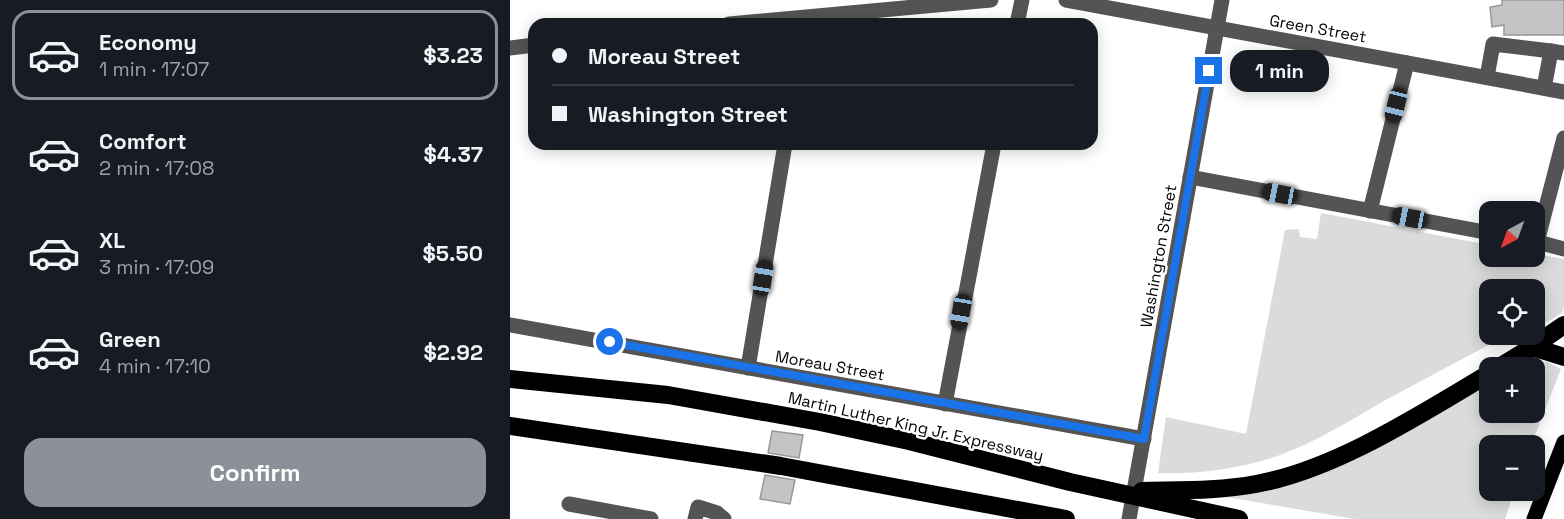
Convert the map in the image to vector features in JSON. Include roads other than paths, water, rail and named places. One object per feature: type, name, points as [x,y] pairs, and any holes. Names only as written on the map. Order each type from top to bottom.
[{"type":"highway","points":[[1516,357],[1564,325]]},
{"type":"highway","points":[[1532,347],[1564,357]]},
{"type":"highway","name":"Martin Luther King Jr. Expressway","points":[[510,379],[630,390],[773,413],[909,441],[1110,491],[1152,495],[1239,519]]},
{"type":"highway","points":[[1152,495],[1257,484],[1305,471],[1352,450],[1479,380]]},
{"type":"highway","points":[[510,426],[781,466],[1066,519]]},
{"type":"main road","points":[[1533,519],[1564,442]]},
{"type":"street","points":[[824,18],[991,0]]},
{"type":"street","points":[[1018,18],[1022,0]]},
{"type":"street","name":"Green Street","points":[[1066,0],[1564,92]]},
{"type":"street","name":"Washington Street","points":[[1129,519],[1222,0]]},
{"type":"street","points":[[1487,78],[1493,44],[1557,52],[1544,88]]},
{"type":"street","points":[[510,48],[528,46]]},
{"type":"street","points":[[1370,211],[1407,63]]},
{"type":"street","points":[[1545,209],[1564,138]]},
{"type":"street","points":[[748,368],[784,150]]},
{"type":"street","points":[[945,404],[993,150]]},
{"type":"street","points":[[1190,177],[1479,231]]},
{"type":"street","points":[[1545,244],[1564,249]]},
{"type":"street","name":"Moreau Street","points":[[510,325],[1144,439]]},
{"type":"street","points":[[569,504],[651,519]]},
{"type":"street","points":[[695,519],[698,507],[717,513],[723,519]]}]
